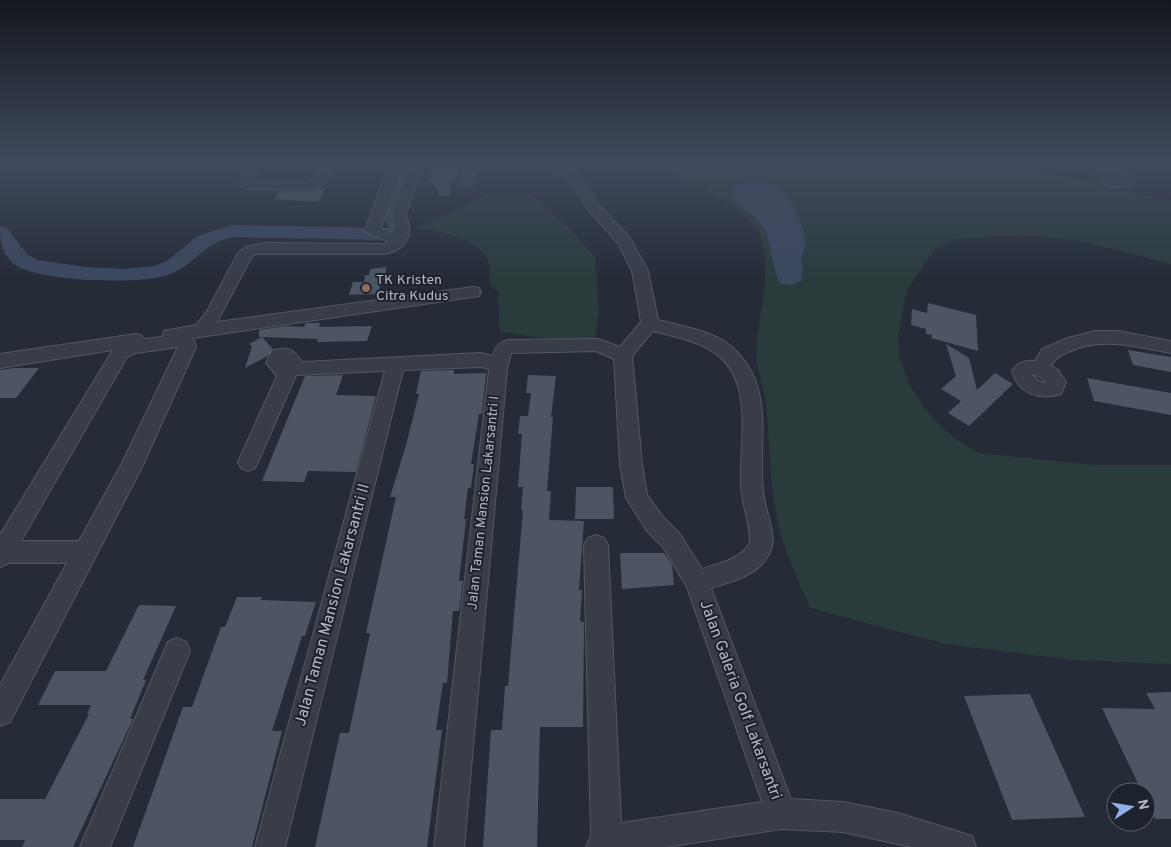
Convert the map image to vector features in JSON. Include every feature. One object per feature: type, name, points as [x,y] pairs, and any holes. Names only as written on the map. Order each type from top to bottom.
[{"type":"street","points":[[201,331],[225,296],[243,258],[252,250],[264,248],[391,248],[388,236],[392,202]]},
{"type":"street","points":[[388,236],[402,223],[399,215],[403,202]]},
{"type":"street","points":[[590,202],[625,241],[640,271],[650,324],[642,330],[622,355]]},
{"type":"street","points":[[0,361],[472,292]]},
{"type":"street","name":"Jalan Galeria Golf Lakarsantri","points":[[650,324],[694,336],[715,345],[731,356],[743,372],[749,391],[753,421],[752,500],[760,528],[761,547],[750,562],[697,582]]},
{"type":"street","points":[[1040,368],[1048,354],[1074,342],[1094,337],[1118,337],[1171,347]]},
{"type":"street","points":[[0,712],[131,467],[188,342],[185,340],[133,347],[121,352],[1,554]]},
{"type":"street","name":"Jalan Taman Mansion Lakarsantri I","points":[[449,847],[498,369],[504,351],[508,346],[598,346],[622,355]]},
{"type":"street","name":"Jalan Galeria Golf Lakarsantri","points":[[622,355],[631,464],[637,498],[655,524],[671,540],[697,582],[781,814],[843,817],[898,828],[961,847]]},
{"type":"street","points":[[248,462],[292,371],[396,363],[480,360],[492,362],[498,369]]},
{"type":"street","name":"Jalan Taman Mansion Lakarsantri II","points":[[270,847],[396,363]]},
{"type":"street","points":[[596,545],[603,844],[781,814]]},
{"type":"street","points":[[1,554],[85,552]]},
{"type":"street","points":[[95,847],[177,651]]},
{"type":"shaded area","points":[[472,202],[540,202],[574,233],[595,257],[599,311],[594,345],[500,332],[498,292],[489,283],[490,265],[485,255],[478,248],[458,237],[415,228]]},
{"type":"shaded area","points":[[726,202],[1171,202],[1171,264],[1076,240],[1021,235],[955,239],[936,248],[907,290],[898,337],[900,359],[910,386],[926,410],[953,437],[978,453],[1095,465],[1171,465],[1171,664],[1073,660],[945,644],[810,608],[784,545],[773,493],[766,402],[756,354],[764,292],[765,259],[763,245],[759,233],[737,209]]},
{"type":"water","points":[[737,202],[790,202],[799,219],[805,240],[801,257],[803,268],[801,281],[792,285],[781,284],[778,281],[766,232],[756,217],[740,207]]},
{"type":"building","name":"TK Kristen Citra Kudus","points":[[386,267],[385,280],[382,280],[378,294],[349,295],[353,282],[364,282],[365,275],[369,275],[370,269]]},
{"type":"building","points":[[928,303],[976,315],[978,351],[931,338],[932,335],[926,334],[926,329],[911,325],[912,309],[927,313]]},
{"type":"building","points":[[306,323],[320,323],[319,327],[372,326],[367,341],[317,342],[318,339],[259,337],[259,330],[286,326],[304,327]]},
{"type":"building","points":[[262,337],[273,349],[268,356],[245,368],[252,346],[249,344]]},
{"type":"building","points":[[946,344],[969,358],[977,390],[995,373],[1013,384],[969,426],[948,413],[961,401],[941,389],[956,376]]},
{"type":"building","points":[[1128,350],[1171,357],[1171,372],[1133,365]]},
{"type":"building","points":[[39,368],[16,398],[0,398],[0,370]]},
{"type":"building","points":[[454,370],[454,374],[486,373],[482,414],[479,414],[471,464],[474,464],[471,488],[468,488],[464,519],[466,519],[459,581],[463,581],[459,611],[453,611],[447,683],[443,683],[436,730],[442,730],[427,847],[315,847],[340,733],[349,733],[370,633],[366,633],[396,497],[390,497],[419,394],[416,394],[421,371]]},
{"type":"building","points":[[343,375],[336,395],[376,396],[356,472],[308,471],[304,482],[262,481],[305,376]]},
{"type":"building","points":[[528,375],[556,376],[551,417],[553,417],[547,491],[551,491],[549,520],[584,521],[579,590],[582,590],[580,621],[584,622],[583,727],[540,727],[537,847],[483,847],[491,730],[502,730],[505,686],[508,686],[523,510],[521,510],[523,487],[518,487],[522,434],[518,434],[520,416],[528,416],[531,393],[526,393]]},
{"type":"building","points":[[1087,378],[1171,393],[1171,415],[1094,401]]},
{"type":"building","points":[[576,487],[613,487],[614,519],[575,519]]},
{"type":"building","points":[[620,553],[664,553],[672,565],[674,585],[622,589]]},
{"type":"building","points":[[237,597],[262,597],[261,600],[316,602],[305,636],[302,636],[272,731],[282,731],[252,847],[133,847],[183,707],[192,707],[221,627],[225,627]]},
{"type":"building","points":[[139,605],[176,606],[143,680],[146,680],[130,719],[133,719],[73,847],[22,847],[25,840],[0,840],[0,799],[45,799],[89,714],[87,714],[91,705],[38,705],[55,671],[106,671]]},
{"type":"building","points":[[1171,692],[1171,819],[1156,819],[1156,782],[1137,782],[1102,708],[1155,709],[1146,693]]},
{"type":"building","points":[[1030,694],[1085,817],[1012,820],[964,696]]},
{"type":"waterway","points":[[396,202],[392,211],[393,221],[399,229]]},
{"type":"waterway","points":[[0,232],[21,259],[33,266],[105,275],[142,274],[159,271],[174,265],[204,240],[214,235],[233,231],[389,234]]},
{"type":"place","name":"TK Kristen Citra Kudus","points":[[366,288]]}]
